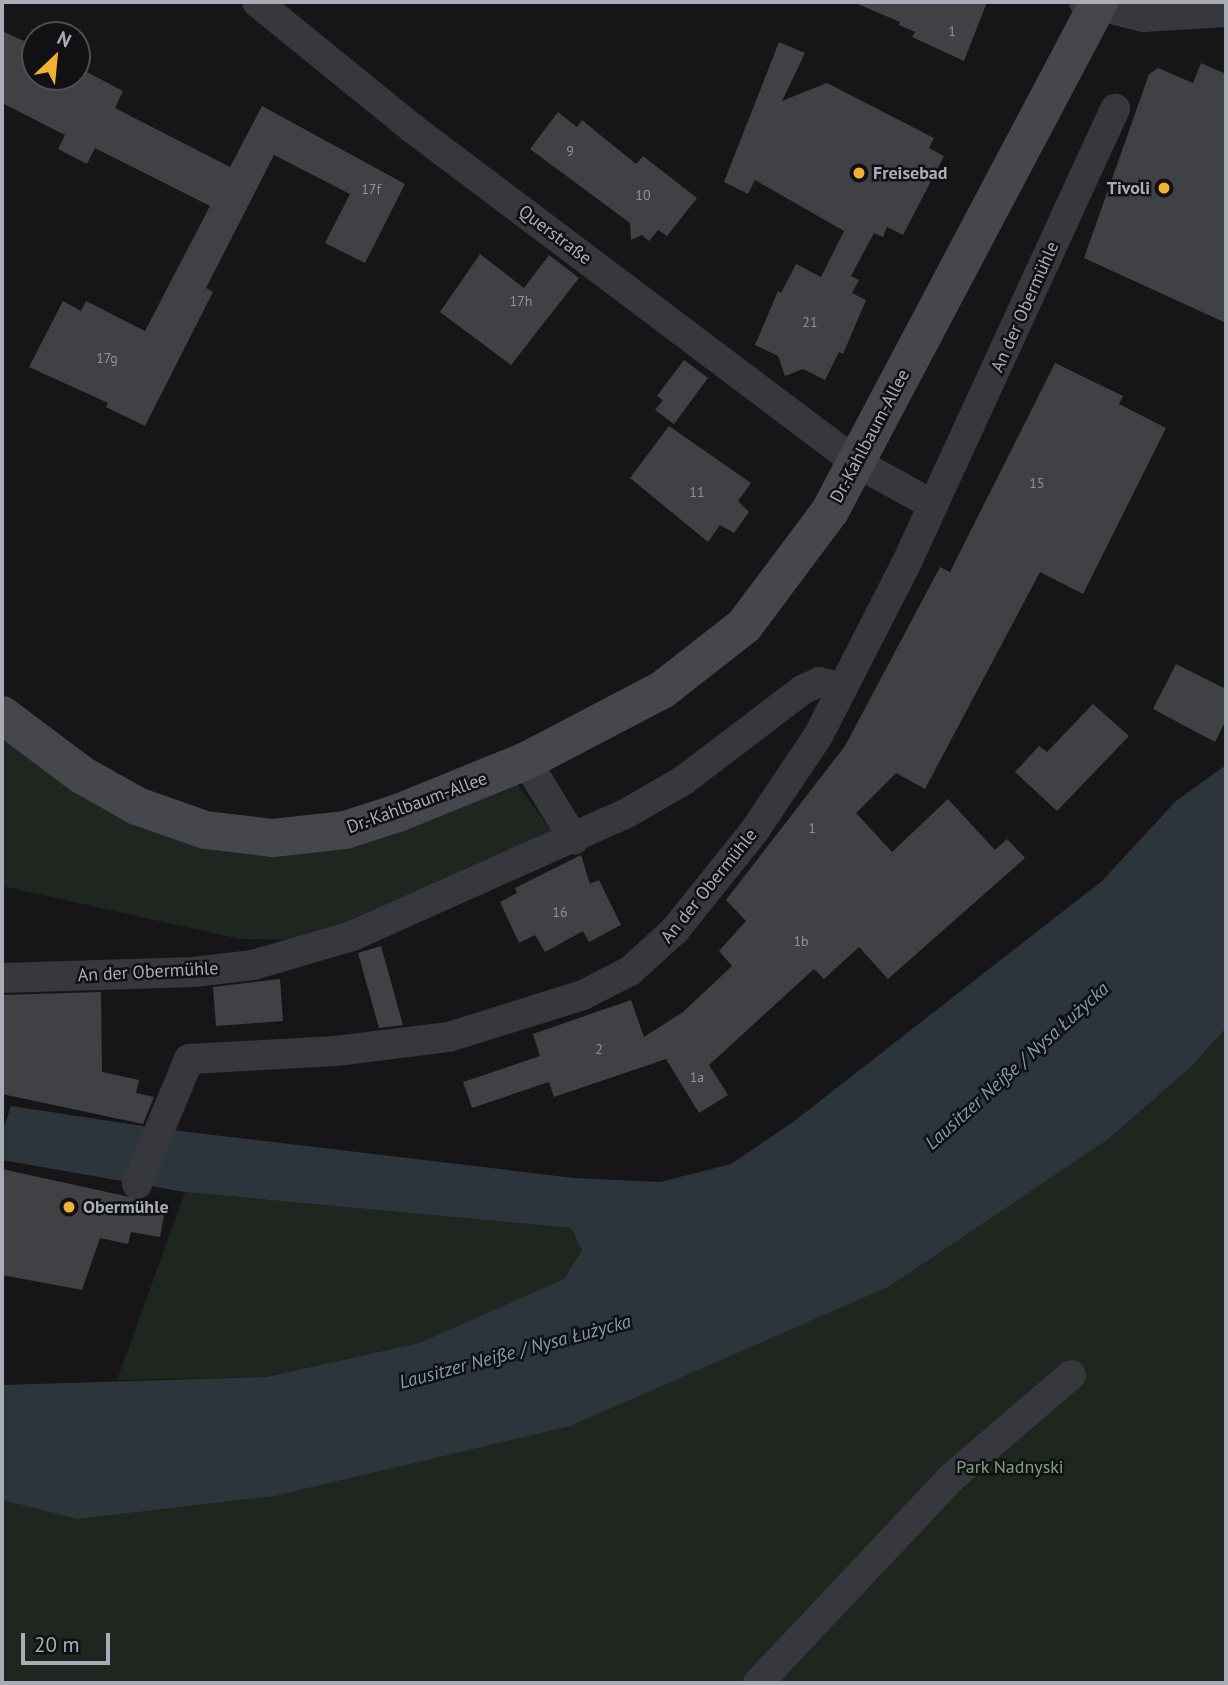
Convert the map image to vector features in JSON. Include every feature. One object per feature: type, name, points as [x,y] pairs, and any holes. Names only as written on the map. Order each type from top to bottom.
[{"type":"main road","name":"Dr.-Kahlbaum-Allee","points":[[2,715],[61,761],[120,798],[187,825],[250,837],[345,830],[526,761],[662,690],[725,644],[782,581],[857,463],[1093,3]]},
{"type":"street","name":"Querstraße","points":[[257,2],[412,128],[857,463]]},
{"type":"street","points":[[1093,3],[1143,17],[1226,12]]},
{"type":"street","name":"An der Obermühle","points":[[137,1184],[163,1129],[176,1082],[189,1059],[336,1052],[449,1037],[537,1013],[630,971],[675,930],[748,839],[805,758],[933,505],[1115,109]]},
{"type":"street","points":[[857,463],[933,505]]},
{"type":"street","name":"An der Obermühle","points":[[2,978],[194,972],[294,956],[398,919],[574,839],[684,780],[802,691],[819,682],[841,687]]},
{"type":"street","points":[[526,761],[574,839]]},
{"type":"street","points":[[758,1683],[951,1478],[1072,1376]]},
{"type":"green space","points":[[2,731],[207,843],[517,784],[559,841],[344,929],[298,940],[240,939],[2,886]]},
{"type":"green space","name":"Park Nadnyski","points":[[1226,1028],[1226,1683],[2,1683],[2,1500],[77,1519],[1107,1140],[1191,1067]]},
{"type":"green space","points":[[185,1192],[571,1228],[582,1250],[564,1279],[419,1343],[266,1377],[117,1380]]},
{"type":"water","name":"Lausitzer Neiße / Nysa Łużycka","points":[[1226,765],[1226,1028],[1191,1067],[1107,1140],[888,1287],[570,1426],[274,1496],[77,1519],[2,1500],[2,1385],[266,1377],[419,1343],[564,1279],[582,1250],[571,1228],[185,1192],[2,1160],[2,1133],[11,1106],[163,1129],[574,1178],[660,1182],[731,1164],[793,1122],[1102,881],[1176,801]]},
{"type":"building","points":[[853,2],[987,2],[964,61],[912,37],[915,32],[899,25],[900,22]]},
{"type":"building","points":[[2,31],[21,40],[21,91],[91,91],[91,74],[123,91],[115,108],[230,167],[262,106],[405,184],[365,263],[325,243],[350,194],[274,155],[206,288],[213,292],[145,426],[106,407],[108,403],[29,367],[63,301],[81,311],[86,301],[145,331],[210,206],[95,148],[87,164],[58,149],[65,135],[2,103]]},
{"type":"building","points":[[779,42],[805,53],[782,101],[827,83],[934,138],[929,148],[944,156],[903,235],[887,227],[883,237],[874,233],[851,276],[859,280],[852,293],[866,300],[843,354],[839,352],[825,380],[803,369],[785,376],[778,356],[755,345],[778,291],[781,293],[796,264],[821,277],[844,231],[755,180],[748,194],[724,182]]},
{"type":"building","name":"Tivoli","points":[[1201,63],[1226,74],[1226,323],[1084,258],[1149,74],[1158,68],[1193,83]]},
{"type":"building","points":[[558,112],[577,127],[582,120],[636,164],[643,156],[697,198],[667,236],[658,230],[649,241],[642,235],[631,240],[630,223],[530,149]]},
{"type":"building","points":[[480,254],[524,288],[549,255],[579,278],[511,365],[440,312]]},
{"type":"building","points":[[684,360],[708,378],[674,424],[655,410],[663,400],[657,396]]},
{"type":"building","points":[[1055,363],[1123,396],[1119,404],[1166,428],[1083,594],[1040,572],[925,789],[896,773],[856,813],[892,852],[948,799],[995,850],[1007,839],[1025,858],[888,979],[859,947],[824,979],[814,969],[709,1065],[728,1095],[699,1113],[666,1059],[554,1097],[549,1082],[472,1108],[463,1082],[540,1056],[533,1034],[631,1000],[644,1037],[683,1012],[732,966],[719,951],[746,921],[726,900],[845,746],[940,567],[950,572]]},
{"type":"building","points":[[669,426],[751,483],[738,501],[749,512],[734,533],[720,525],[708,542],[630,478]]},
{"type":"building","points":[[1176,664],[1226,689],[1226,720],[1215,742],[1153,709]]},
{"type":"building","points":[[1093,704],[1129,736],[1057,811],[1015,772],[1039,746],[1047,752]]},
{"type":"building","points":[[581,855],[590,884],[599,880],[621,925],[589,942],[583,931],[545,952],[535,935],[519,943],[500,902],[517,893],[515,888]]},
{"type":"building","points":[[381,946],[403,1025],[379,1028],[358,953]]},
{"type":"building","points":[[280,979],[283,1021],[216,1026],[213,987]]},
{"type":"building","points":[[101,992],[102,1072],[139,1080],[136,1093],[154,1097],[143,1124],[2,1094],[2,995]]},
{"type":"building","points":[[2,1169],[166,1205],[160,1237],[131,1232],[128,1244],[100,1238],[82,1290],[2,1275]]},
{"type":"place","name":"Freisebad","points":[[859,173]]},
{"type":"place","name":"Tivoli","points":[[1164,188]]},
{"type":"place","name":"Obermühle","points":[[69,1207]]}]
